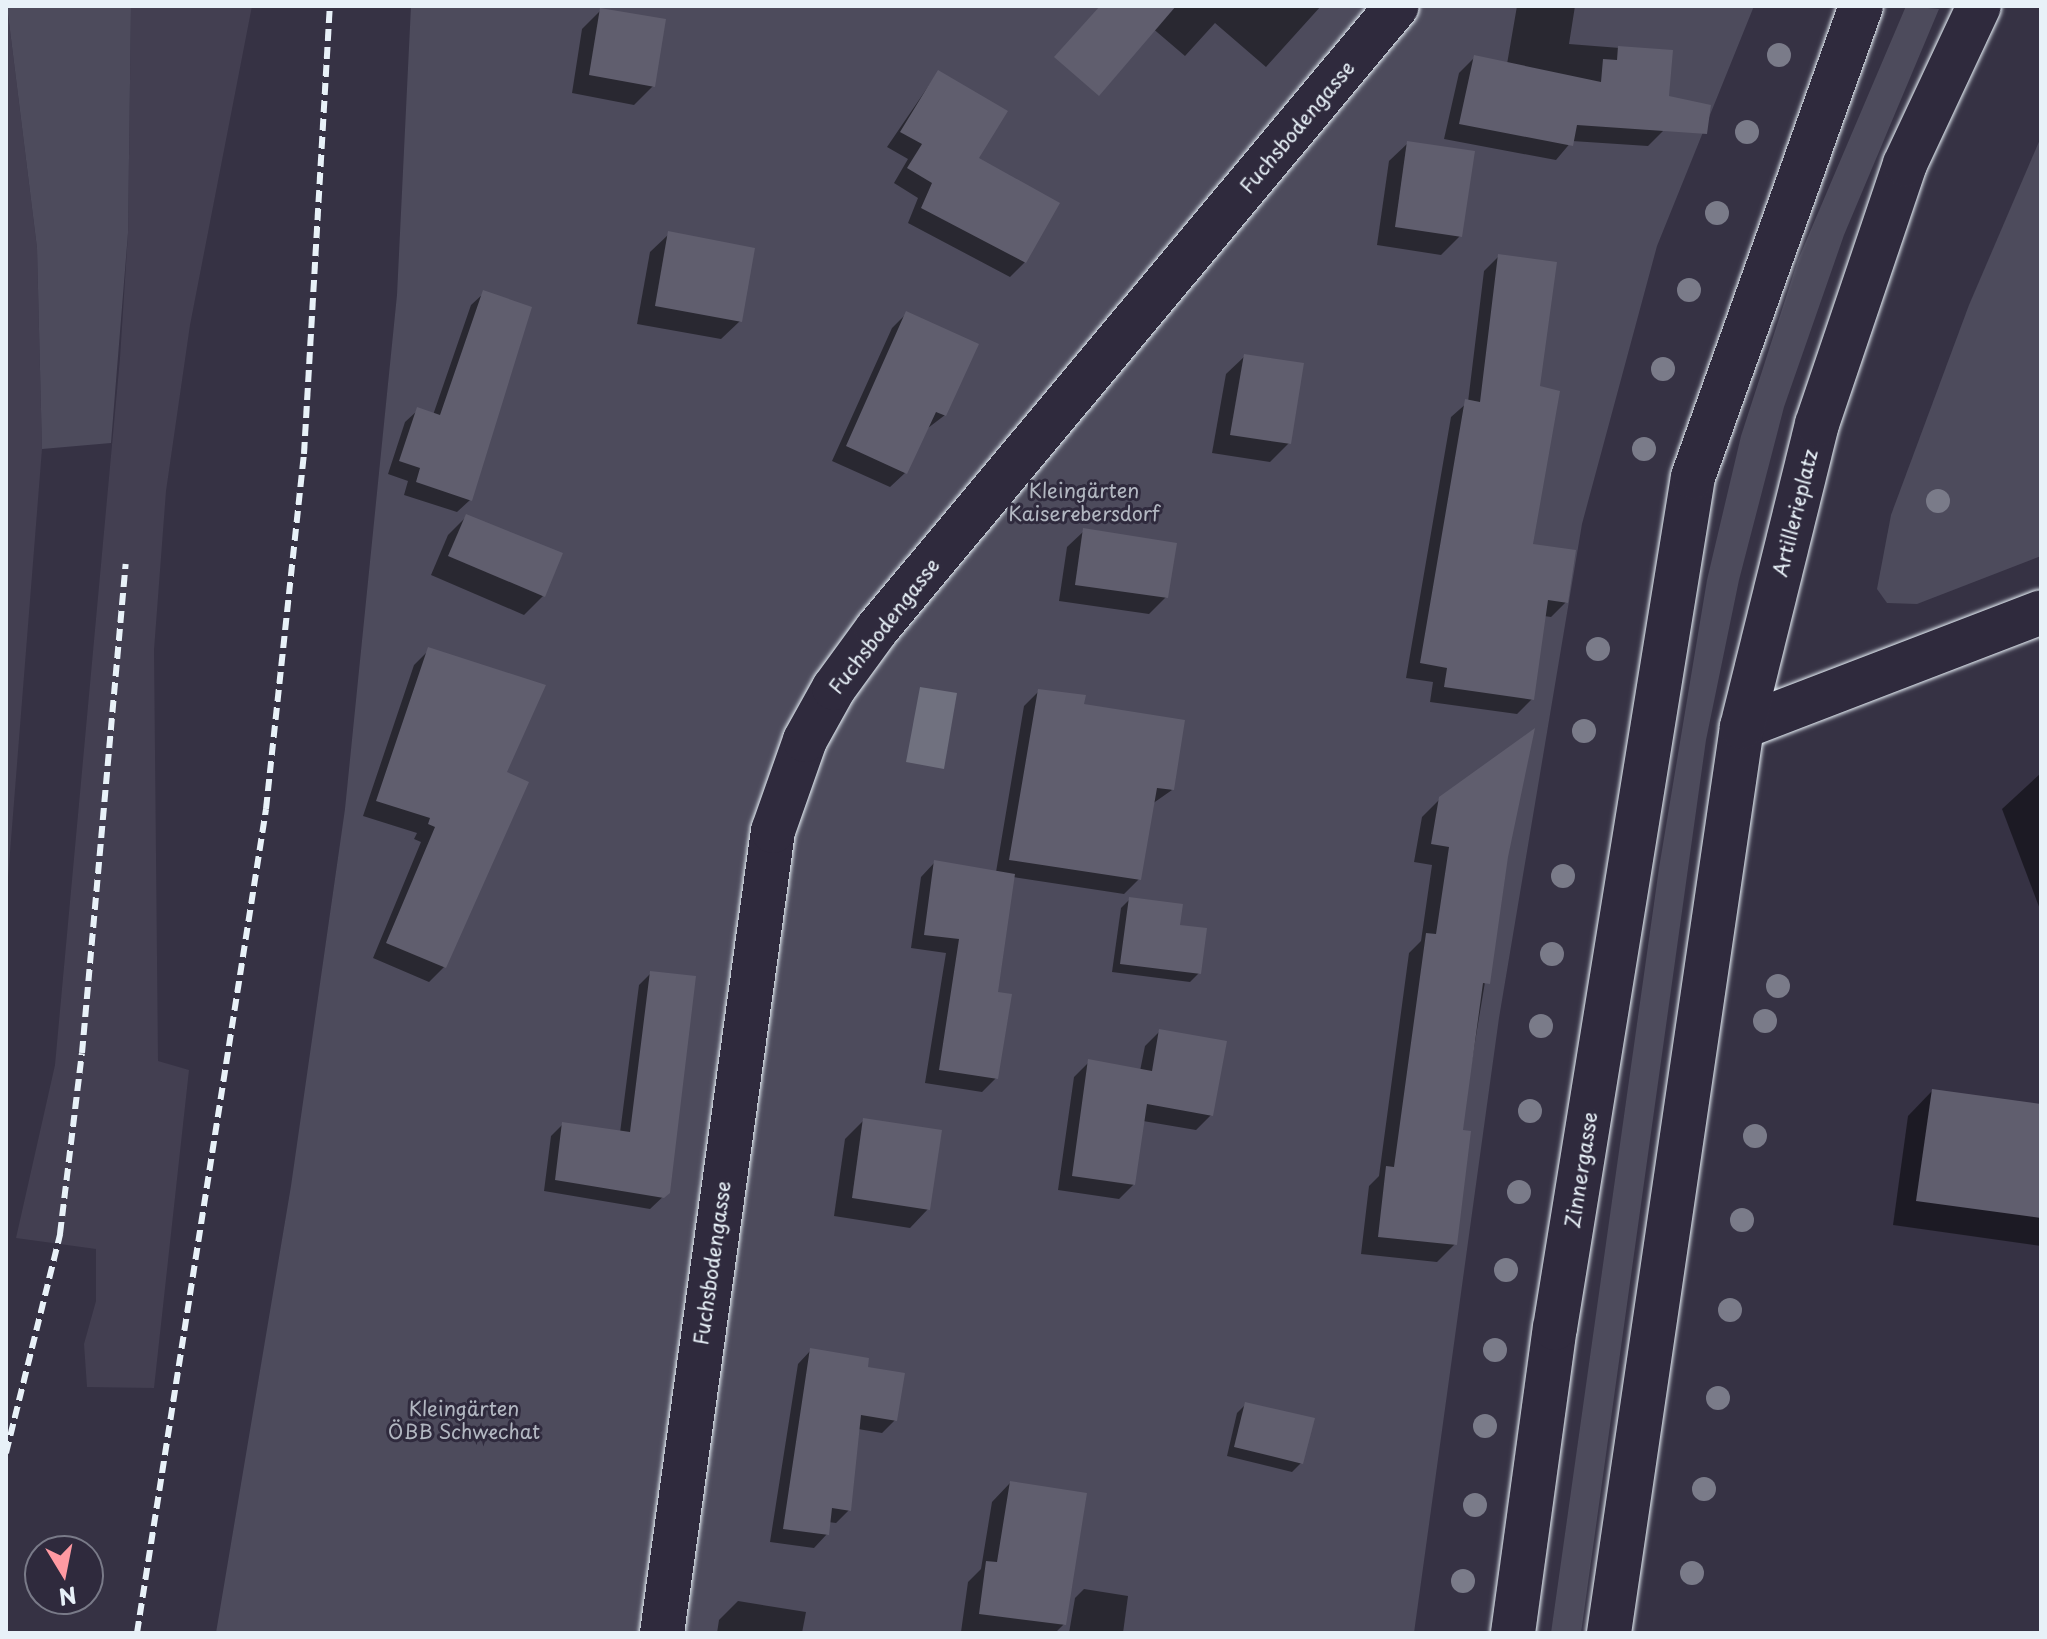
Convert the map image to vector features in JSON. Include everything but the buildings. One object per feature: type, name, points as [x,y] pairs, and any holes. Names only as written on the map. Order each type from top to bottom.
[{"type":"main road","name":"Fuchsbodengasse","points":[[662,1633],[773,831],[805,740],[834,688],[877,629],[1397,6]]},
{"type":"main road","name":"Zinnergasse","points":[[1513,1633],[1555,1328],[1693,477],[1861,6]]},
{"type":"main road","name":"Artillerieplatz","points":[[1742,727],[1817,424],[1905,164],[1979,6]]},
{"type":"main road","points":[[1609,1633],[1742,727],[2041,612]]},
{"type":"shaded area","points":[[7,6],[37,248],[42,449],[6,903]]},
{"type":"shaded area","points":[[131,6],[252,6],[190,325],[166,491],[154,650],[158,1061],[189,1070],[154,1388],[87,1387],[84,1344],[96,1301],[96,1249],[16,1238],[55,1065],[120,358],[128,233]]},
{"type":"green space","points":[[7,6],[131,6],[128,233],[111,443],[42,449],[37,248]]},
{"type":"green space","name":"Kleingärten Kaiserebersdorf","points":[[411,6],[1754,6],[1657,246],[1582,524],[1499,1018],[1414,1633],[216,1633],[291,1186],[345,809],[397,295]]},
{"type":"green space","points":[[1906,6],[1939,9],[1844,235],[1784,407],[1739,580],[1706,740],[1581,1633],[1551,1633],[1659,868],[1707,580],[1741,436],[1798,260]]},
{"type":"green space","points":[[2041,137],[2041,556],[1917,604],[1887,603],[1877,589],[1891,515],[1969,305]]},
{"type":"water","points":[[920,687],[957,693],[944,769],[906,762]]},
{"type":"railway","points":[[137,1633],[266,809],[304,454],[330,6]]},
{"type":"railway","points":[[6,1453],[60,1234],[82,1053],[126,564]]},
{"type":"park label","name":"Kleingärten ÖBB Schwechat","points":[[464,1420]]}]
